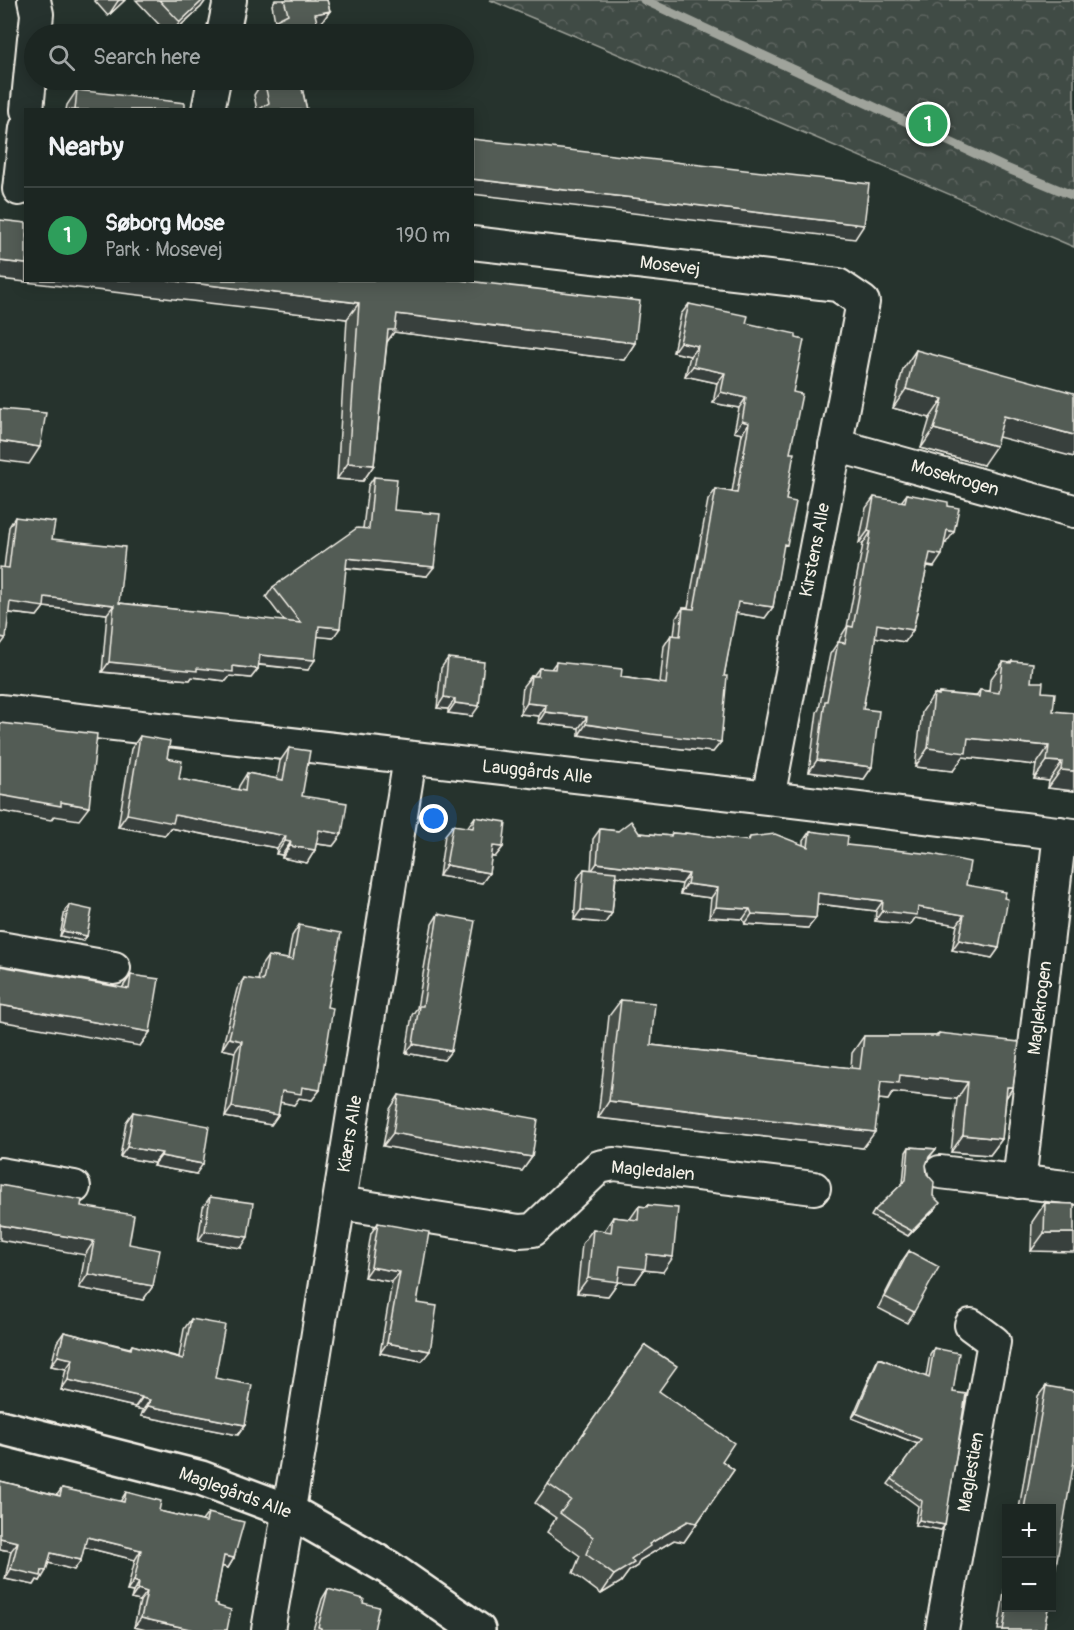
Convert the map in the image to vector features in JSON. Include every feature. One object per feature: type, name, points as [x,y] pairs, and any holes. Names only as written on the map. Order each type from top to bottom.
[{"type":"street","points":[[34,0],[36,24]]},
{"type":"street","points":[[225,24],[230,0]]},
{"type":"street","points":[[27,108],[29,90]]},
{"type":"street","points":[[208,108],[212,90]]},
{"type":"street","points":[[15,188],[24,139]]},
{"type":"street","name":"Mosevej","points":[[474,243],[838,285],[863,302]]},
{"type":"street","name":"Kirstens Alle","points":[[768,798],[863,302]]},
{"type":"street","name":"Mosekrogen","points":[[835,445],[1074,511]]},
{"type":"street","name":"Lauggårds Alle","points":[[0,711],[1067,834]]},
{"type":"street","name":"Kiærs Alle","points":[[268,1630],[410,758]]},
{"type":"street","name":"Maglekrogen","points":[[1019,1182],[1067,834]]},
{"type":"street","points":[[0,948],[114,968]]},
{"type":"street","name":"Magledalen","points":[[339,1203],[519,1231],[532,1230],[599,1167],[614,1164],[814,1188]]},
{"type":"street","points":[[940,1172],[1074,1188]]},
{"type":"street","points":[[0,1174],[74,1187]]},
{"type":"street","name":"Maglestien","points":[[942,1630],[994,1342],[971,1325]]},
{"type":"street","name":"Maglegårds Alle","points":[[0,1427],[201,1478],[289,1511],[389,1568],[478,1630]]},
{"type":"green space","points":[[490,0],[1074,0],[1074,247]]},
{"type":"building","points":[[159,0],[203,0],[180,22]]},
{"type":"building","points":[[284,0],[327,0],[330,11],[315,14],[318,24],[277,24],[276,20],[288,14]]},
{"type":"building","points":[[77,90],[185,103],[185,108],[75,108]]},
{"type":"building","points":[[266,90],[302,90],[307,108],[261,108],[269,103]]},
{"type":"building","points":[[474,139],[869,184],[864,225],[474,179]]},
{"type":"building","points":[[0,220],[24,223],[24,264],[0,261]]},
{"type":"building","points":[[184,282],[474,282],[640,301],[635,343],[397,314],[395,330],[388,330],[374,465],[348,463],[359,303]]},
{"type":"building","points":[[689,304],[748,316],[746,323],[796,334],[796,338],[804,340],[793,392],[802,394],[790,453],[794,453],[786,500],[796,502],[787,545],[784,544],[773,607],[738,602],[724,676],[727,676],[721,742],[586,724],[587,717],[545,712],[546,705],[527,703],[531,676],[538,676],[539,668],[555,669],[556,662],[622,669],[621,677],[666,684],[671,635],[680,636],[683,608],[694,609],[716,489],[737,493],[749,423],[742,421],[746,398],[721,392],[725,373],[693,366],[698,346],[680,342]]},
{"type":"building","points":[[916,350],[1074,393],[1074,435],[1004,416],[996,446],[934,429],[943,399],[906,389]]},
{"type":"building","points":[[0,409],[46,413],[40,447],[0,441]]},
{"type":"building","points":[[374,477],[397,479],[394,510],[440,514],[434,567],[347,558],[340,628],[319,626],[315,660],[260,655],[258,669],[233,666],[233,672],[197,668],[197,671],[109,662],[114,605],[45,597],[44,607],[10,602],[6,638],[0,637],[0,567],[9,568],[15,517],[55,522],[52,539],[125,547],[119,603],[301,623],[273,587],[357,528],[369,529]]},
{"type":"building","points":[[907,494],[948,502],[948,506],[959,508],[954,532],[947,530],[942,555],[930,553],[913,630],[877,624],[863,709],[879,711],[872,767],[817,760],[825,701],[827,701],[838,642],[845,643],[848,626],[853,627],[871,532],[868,531],[874,497],[905,502]]},
{"type":"building","points":[[448,658],[484,662],[479,706],[455,703],[455,699],[444,697]]},
{"type":"building","points":[[1012,661],[1033,663],[1031,682],[1043,682],[1042,692],[1055,693],[1053,711],[1074,713],[1074,771],[1061,770],[1062,762],[1047,761],[1049,746],[968,738],[966,753],[928,748],[934,694],[979,697],[980,690],[999,693],[1003,662],[1011,663]]},
{"type":"building","points":[[0,723],[97,734],[89,807],[61,802],[61,806],[0,795]]},
{"type":"building","points":[[140,736],[170,741],[167,758],[182,761],[179,779],[245,791],[247,773],[283,780],[289,748],[310,751],[302,796],[347,803],[342,834],[319,830],[315,850],[290,846],[291,842],[285,841],[286,836],[175,815],[173,823],[127,814]]},
{"type":"building","points":[[475,817],[506,822],[503,847],[493,846],[489,873],[446,865],[453,825],[473,828]]},
{"type":"building","points":[[631,821],[639,833],[671,836],[672,833],[685,833],[749,841],[750,837],[775,834],[808,847],[810,831],[848,836],[847,845],[932,854],[970,862],[966,885],[1006,892],[1004,898],[1008,899],[999,948],[959,940],[964,915],[918,907],[917,915],[882,911],[883,901],[818,893],[816,918],[752,914],[750,909],[716,907],[718,888],[687,884],[689,874],[597,863],[600,829],[618,831]]},
{"type":"building","points":[[584,869],[616,872],[612,913],[581,910]]},
{"type":"building","points":[[69,905],[92,910],[87,936],[63,931]]},
{"type":"building","points":[[438,914],[475,921],[451,1051],[413,1044],[419,1006],[423,1006]]},
{"type":"building","points":[[299,925],[341,933],[327,1007],[333,1008],[320,1090],[302,1087],[301,1094],[282,1091],[278,1115],[232,1107],[242,1041],[229,1038],[244,978],[263,981],[268,956],[293,960]]},
{"type":"building","points":[[0,966],[129,989],[131,975],[159,979],[150,1032],[0,1005]]},
{"type":"building","points":[[621,1000],[655,1003],[651,1045],[860,1069],[864,1036],[938,1036],[939,1033],[1019,1042],[1013,1087],[1007,1087],[1002,1139],[963,1135],[968,1082],[900,1075],[899,1083],[881,1081],[875,1132],[609,1101]]},
{"type":"building","points":[[399,1095],[538,1119],[532,1157],[393,1133]]},
{"type":"building","points":[[133,1112],[209,1126],[203,1164],[127,1147]]},
{"type":"building","points":[[909,1147],[936,1149],[926,1165],[927,1174],[934,1182],[933,1196],[940,1203],[912,1231],[874,1211],[906,1180]]},
{"type":"building","points":[[0,1185],[82,1200],[81,1206],[134,1215],[129,1244],[160,1250],[153,1286],[88,1274],[94,1241],[0,1225]]},
{"type":"building","points":[[210,1197],[253,1203],[248,1237],[205,1231]]},
{"type":"building","points":[[1045,1203],[1074,1204],[1074,1233],[1044,1233]]},
{"type":"building","points":[[648,1205],[678,1208],[673,1257],[647,1254],[645,1269],[620,1266],[618,1282],[588,1278],[593,1229],[611,1232],[613,1217],[638,1220],[639,1206],[647,1207]]},
{"type":"building","points":[[378,1223],[429,1232],[417,1303],[437,1306],[430,1351],[387,1343],[400,1272],[371,1267]]},
{"type":"building","points":[[909,1251],[939,1267],[914,1312],[885,1297]]},
{"type":"building","points":[[191,1319],[225,1325],[215,1378],[252,1385],[245,1425],[148,1406],[150,1400],[142,1397],[68,1380],[73,1359],[58,1356],[64,1332],[131,1349],[132,1345],[183,1359]]},
{"type":"building","points":[[645,1345],[677,1366],[659,1391],[734,1443],[722,1461],[734,1470],[697,1523],[688,1521],[649,1544],[650,1546],[631,1559],[634,1563],[614,1575],[586,1554],[593,1537],[560,1513],[571,1500],[548,1484]]},
{"type":"building","points":[[934,1348],[959,1353],[953,1392],[966,1394],[945,1525],[919,1520],[922,1501],[892,1479],[921,1439],[856,1413],[879,1358],[929,1378]]},
{"type":"building","points":[[1046,1386],[1074,1391],[1074,1461],[1056,1566],[1056,1504],[1025,1504]]},
{"type":"building","points":[[0,1481],[60,1496],[62,1488],[124,1502],[126,1492],[161,1501],[159,1511],[206,1522],[208,1513],[244,1522],[234,1558],[224,1556],[215,1603],[231,1610],[227,1630],[194,1630],[141,1618],[147,1592],[138,1589],[139,1583],[134,1581],[141,1550],[87,1537],[81,1560],[51,1553],[46,1571],[42,1570],[41,1576],[11,1569],[18,1542],[0,1538]]},
{"type":"building","points":[[328,1589],[364,1599],[363,1603],[379,1607],[374,1630],[321,1630],[318,1627]]},
{"type":"building","points":[[1006,1612],[1047,1612],[1044,1630],[1003,1630]]},
{"type":"waterway","points":[[644,0],[1006,168],[1074,196]]},
{"type":"place","name":"Søborg Mose","points":[[928,124]]}]
